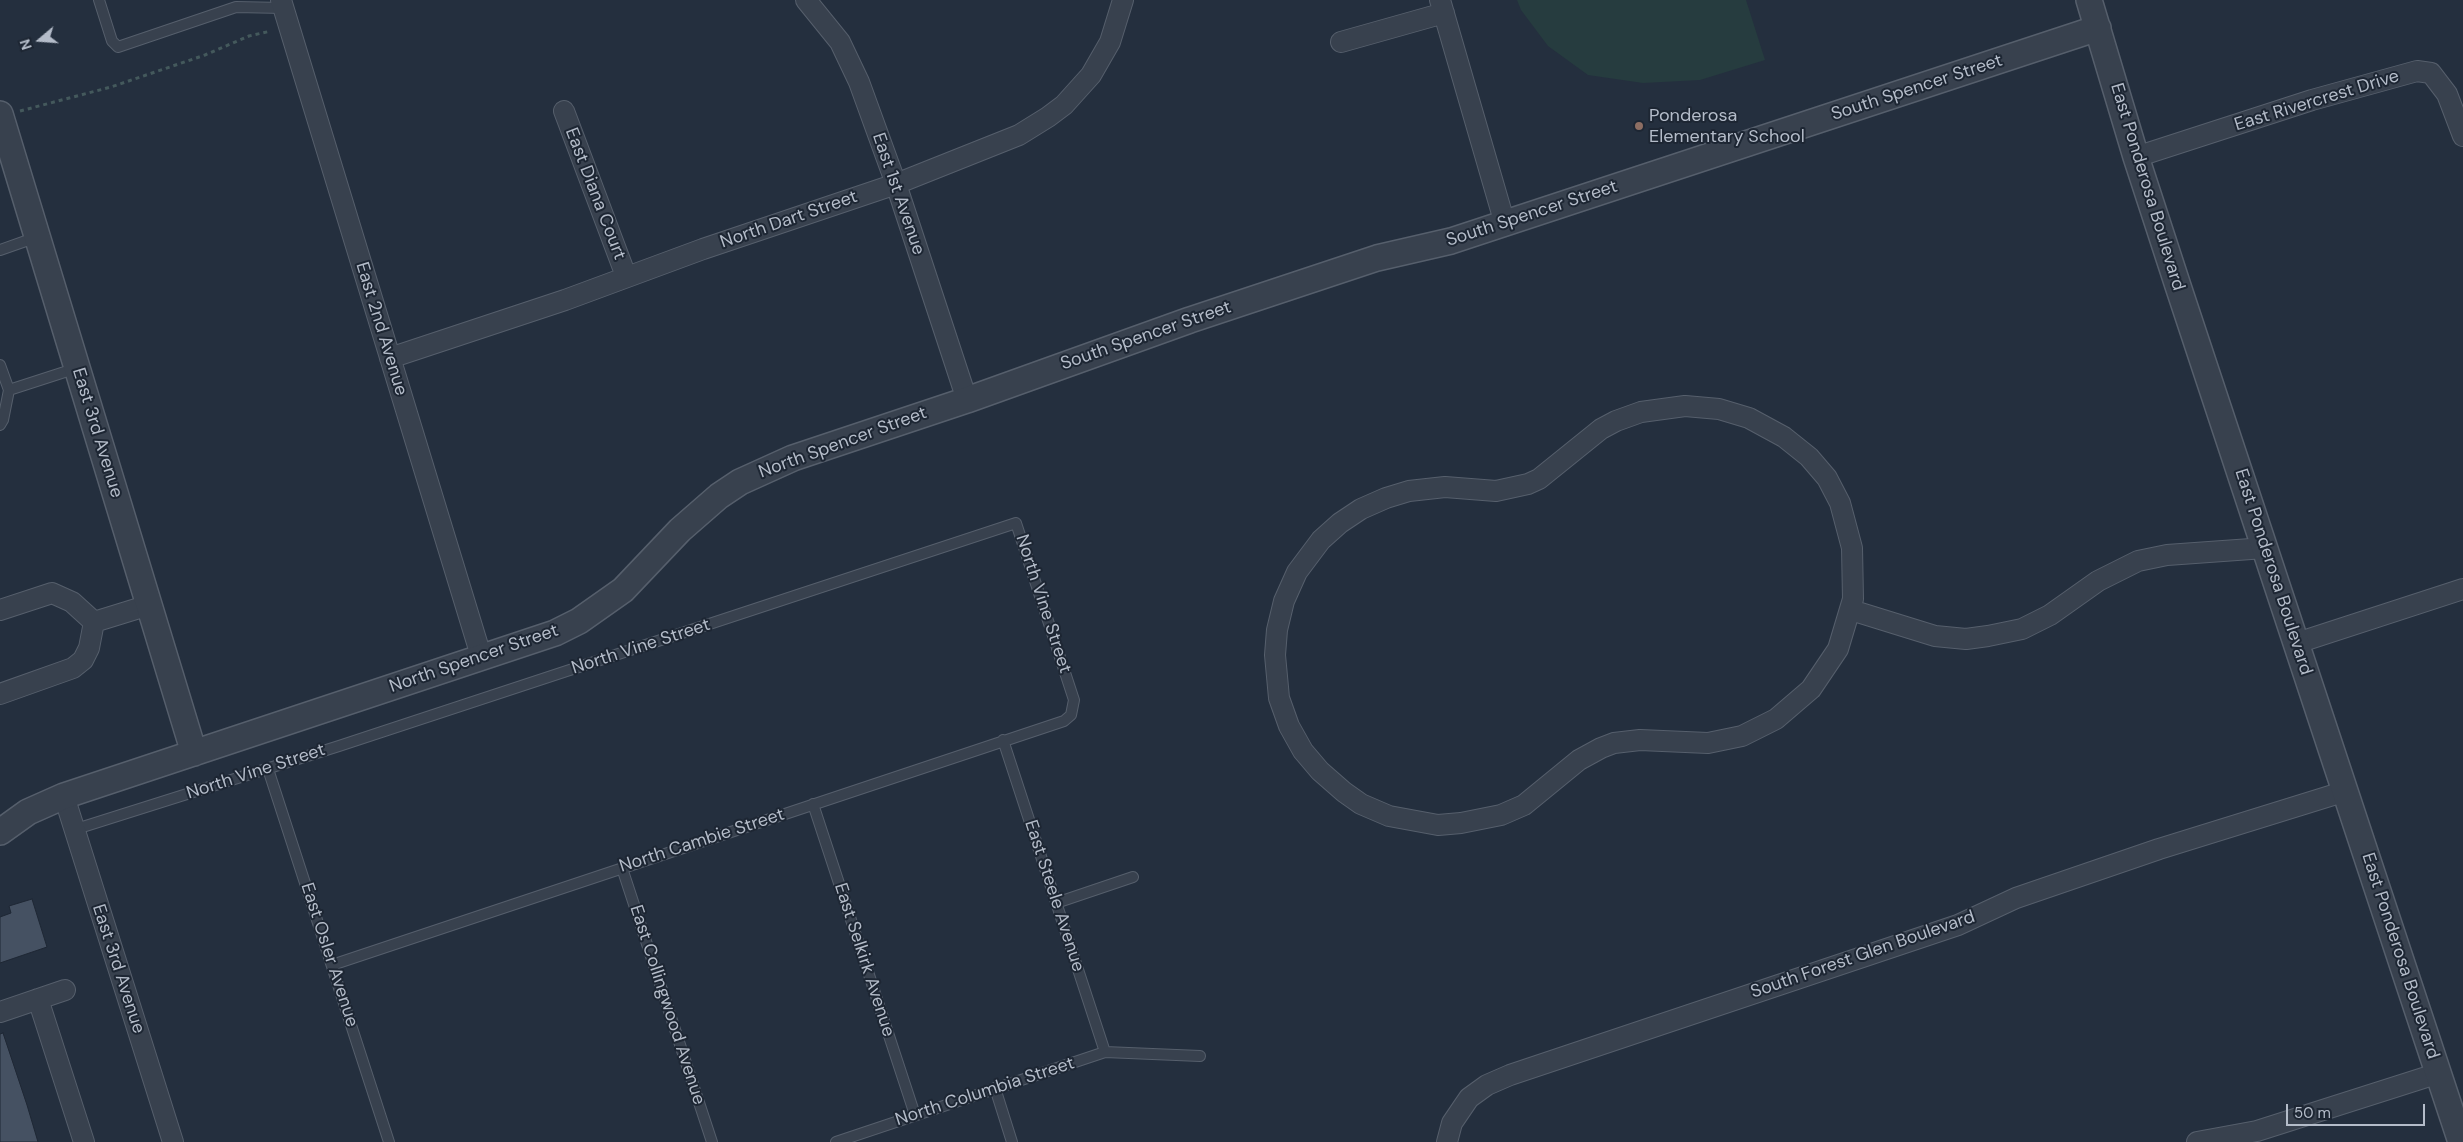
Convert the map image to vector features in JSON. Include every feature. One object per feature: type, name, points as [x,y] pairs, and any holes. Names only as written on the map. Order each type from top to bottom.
[{"type":"street","name":"East 1st Avenue","points":[[806,0],[840,42],[851,66],[896,184],[967,400]]},
{"type":"street","name":"North Dart Street","points":[[390,358],[565,300],[626,276],[896,184],[1019,135],[1048,117],[1079,90],[1101,60],[1117,24],[1123,0]]},
{"type":"street","name":"East Ponderosa Boulevard","points":[[2089,0],[2136,157],[2461,1142]]},
{"type":"street","name":"East 2nd Avenue","points":[[282,4],[482,659]]},
{"type":"street","points":[[1341,42],[1442,6],[1505,224]]},
{"type":"street","name":"South Spencer Street","points":[[967,400],[1190,320],[1377,258],[1452,241],[2098,28]]},
{"type":"street","name":"East Rivercrest Drive","points":[[2136,157],[2312,100],[2417,71],[2431,73],[2447,94],[2463,136]]},
{"type":"street","name":"East Diana Court","points":[[564,111],[626,276]]},
{"type":"street","name":"East 3rd Avenue","points":[[0,115],[194,753]]},
{"type":"street","name":"North Spencer Street","points":[[0,832],[28,812],[64,796],[555,634],[604,605],[644,570],[697,514],[740,482],[793,458],[967,400]]},
{"type":"street","points":[[1685,406],[1719,409],[1749,418],[1784,437],[1809,457],[1827,478],[1840,503],[1852,548],[1853,599],[1851,610],[1838,649],[1816,682],[1790,709],[1770,723],[1742,736],[1708,743],[1640,740],[1614,743],[1579,760],[1524,805],[1501,815],[1461,823],[1430,824],[1389,816],[1361,804],[1344,792],[1320,771],[1304,751],[1289,726],[1279,698],[1275,672],[1277,630],[1284,601],[1305,559],[1321,540],[1340,523],[1370,506],[1409,491],[1445,487],[1496,491],[1528,484],[1539,478],[1601,429],[1641,412],[1664,407],[1685,406]]},
{"type":"street","points":[[1851,610],[1936,636],[1966,639],[1988,636],[2022,629],[2050,615],[2098,581],[2138,562],[2167,556],[2266,548]]},
{"type":"street","points":[[2297,643],[2463,589]]},
{"type":"street","points":[[0,610],[52,593],[72,602],[94,622]]},
{"type":"street","points":[[94,622],[149,605]]},
{"type":"street","points":[[0,694],[73,668],[83,660],[89,648],[94,622]]},
{"type":"street","name":"South Forest Glen Boulevard","points":[[1450,1133],[1461,1108],[1476,1091],[1510,1075],[1958,925],[2016,898],[2150,852],[2346,792]]},
{"type":"street","name":"East 3rd Avenue","points":[[64,796],[73,830],[173,1142]]},
{"type":"street","points":[[0,1012],[65,990]]},
{"type":"street","points":[[38,999],[84,1142]]},
{"type":"street","points":[[2197,1142],[2257,1132],[2439,1073]]},
{"type":"lane","points":[[98,0],[112,40],[118,47],[236,7],[282,4]]},
{"type":"lane","points":[[0,250],[37,237]]},
{"type":"lane","points":[[0,365],[9,390],[3,420],[0,425]]},
{"type":"lane","points":[[9,390],[77,368]]},
{"type":"lane","name":"North Vine Street","points":[[73,830],[268,769],[1016,523],[1072,695],[1074,705],[1071,715]]},
{"type":"lane","name":"North Cambie Street","points":[[332,965],[1064,721],[1071,715]]},
{"type":"lane","name":"East Steele Avenue","points":[[1004,740],[1105,1052]]},
{"type":"lane","name":"East Osler Avenue","points":[[268,769],[388,1142]]},
{"type":"lane","name":"East Selkirk Avenue","points":[[813,804],[915,1115]]},
{"type":"lane","name":"East Collingwood Avenue","points":[[622,868],[712,1142]]},
{"type":"lane","points":[[1056,903],[1134,877]]},
{"type":"lane","points":[[1105,1052],[1200,1056]]},
{"type":"lane","name":"North Columbia Street","points":[[836,1142],[1105,1052]]},
{"type":"lane","points":[[995,1088],[1012,1142]]},
{"type":"path","points":[[0,115],[111,86],[205,55],[249,36],[289,27]]},
{"type":"green space","points":[[1517,0],[1746,0],[1765,60],[1700,80],[1643,83],[1588,75],[1548,46],[1521,10]]},
{"type":"building","points":[[32,899],[47,947],[0,963],[0,917],[11,913],[9,906]]},
{"type":"building","points":[[3,1033],[38,1142],[0,1142],[0,1034]]},
{"type":"place","name":"Ponderosa Elementary School","points":[[1639,126]]}]
